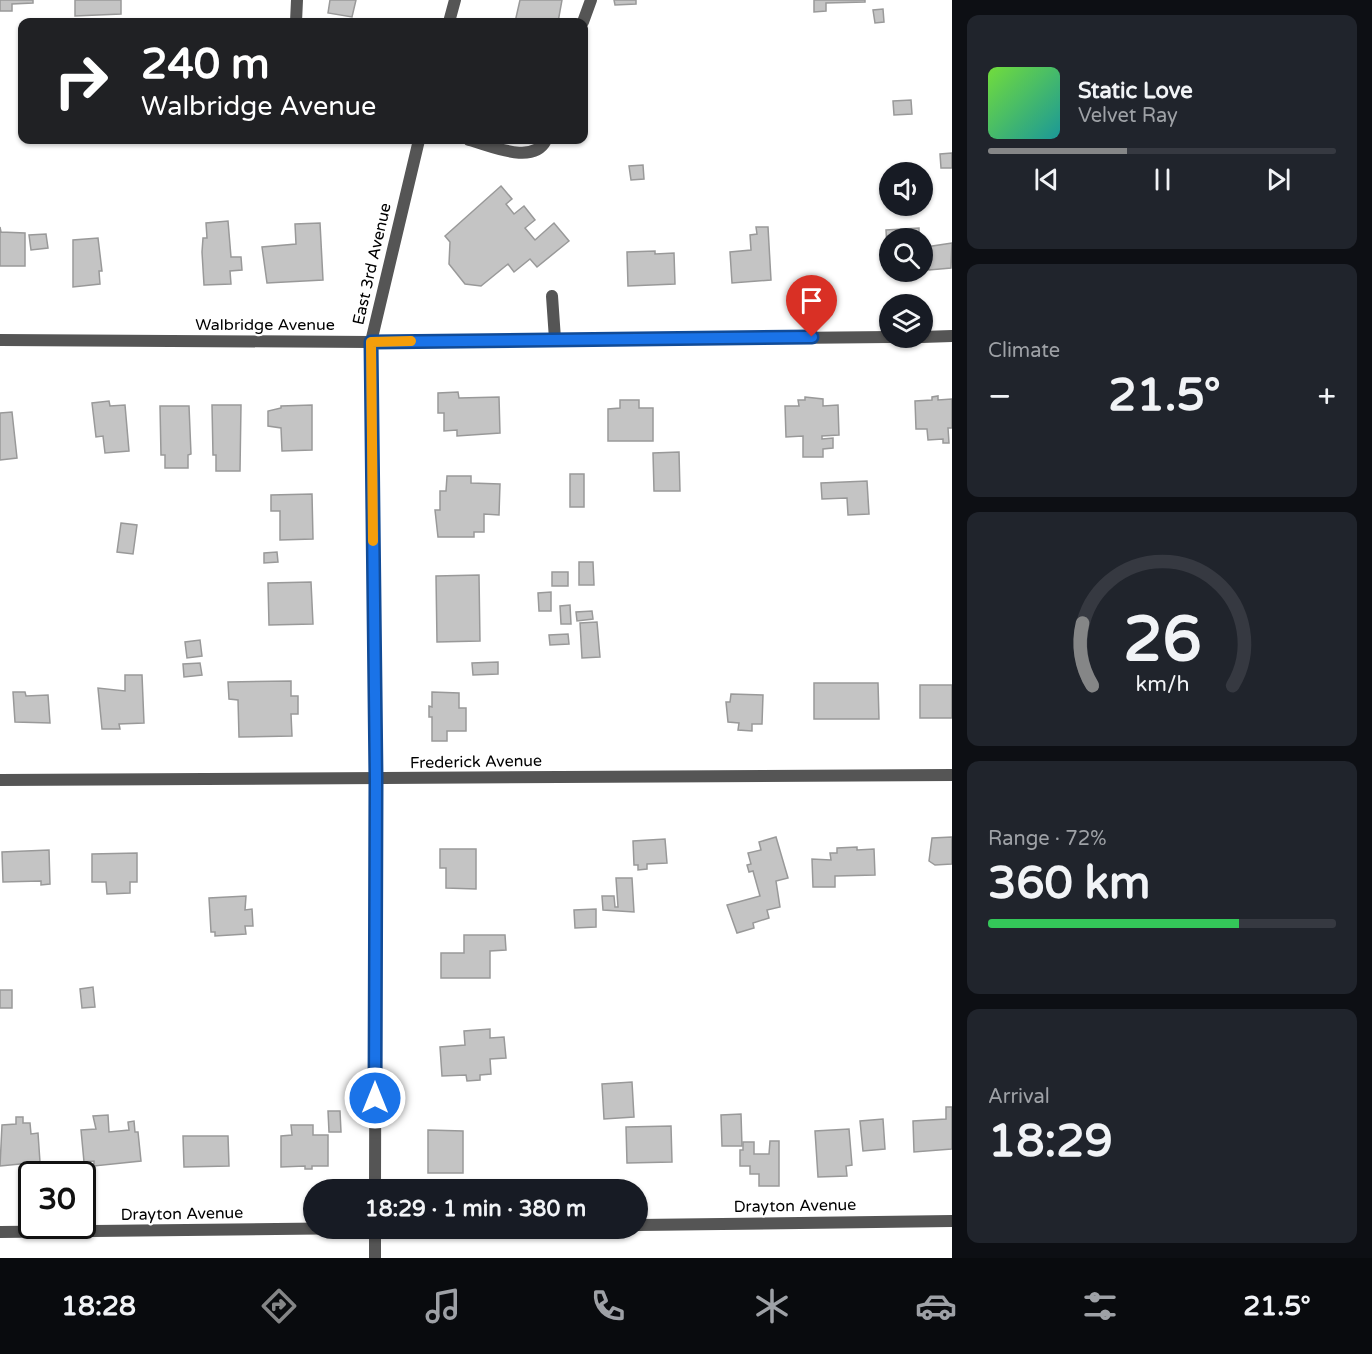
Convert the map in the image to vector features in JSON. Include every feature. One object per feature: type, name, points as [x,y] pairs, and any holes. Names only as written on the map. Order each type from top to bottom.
[{"type":"street","points":[[296,18],[297,0]]},
{"type":"street","points":[[450,18],[455,0]]},
{"type":"street","points":[[584,18],[591,0]]},
{"type":"street","name":"East 3rd Avenue","points":[[375,1179],[376,780],[371,342],[418,144]]},
{"type":"street","points":[[485,144],[520,153],[532,152],[543,144]]},
{"type":"street","points":[[552,296],[555,339]]},
{"type":"street","points":[[933,336],[952,336]]},
{"type":"street","name":"Walbridge Avenue","points":[[0,340],[371,342],[879,337]]},
{"type":"street","name":"Frederick Avenue","points":[[0,780],[376,780],[952,775]]},
{"type":"street","name":"Drayton Avenue","points":[[648,1225],[952,1221]]},
{"type":"street","name":"Drayton Avenue","points":[[0,1232],[303,1229]]},
{"type":"street","points":[[375,1239],[375,1258]]},
{"type":"building","points":[[0,0],[33,0],[33,3],[12,4],[12,11],[0,11]]},
{"type":"building","points":[[75,0],[121,0],[121,14],[75,16]]},
{"type":"building","points":[[330,0],[356,0],[352,17],[328,13]]},
{"type":"building","points":[[520,0],[562,0],[559,18],[516,18]]},
{"type":"building","points":[[614,0],[636,0],[636,4],[615,5]]},
{"type":"building","points":[[814,0],[865,0],[865,2],[826,3],[826,11],[814,12]]},
{"type":"building","points":[[883,9],[884,22],[875,23],[873,10]]},
{"type":"building","points":[[911,100],[912,114],[894,115],[893,101]]},
{"type":"building","points":[[952,153],[952,168],[941,168],[940,154]]},
{"type":"building","points":[[643,165],[644,179],[631,180],[629,166]]},
{"type":"building","points":[[501,186],[512,199],[506,204],[514,214],[524,206],[535,220],[525,228],[535,240],[554,223],[569,241],[537,267],[530,259],[514,272],[508,264],[481,286],[465,284],[449,264],[450,242],[445,236]]},
{"type":"building","points":[[228,221],[231,257],[241,257],[242,270],[230,271],[231,284],[204,285],[202,252],[203,238],[207,238],[206,223]]},
{"type":"building","points":[[320,223],[323,280],[267,283],[262,247],[296,244],[295,224]]},
{"type":"building","points":[[0,227],[1,232],[25,233],[25,266],[0,266]]},
{"type":"building","points":[[756,227],[768,227],[771,280],[732,283],[730,252],[751,250],[750,235],[757,234]]},
{"type":"building","points":[[46,234],[48,248],[31,250],[29,235]]},
{"type":"building","points":[[98,238],[102,271],[99,271],[100,284],[73,287],[73,240]]},
{"type":"building","points":[[952,243],[951,268],[933,270],[933,246]]},
{"type":"building","points":[[655,251],[655,254],[674,253],[675,284],[628,286],[627,252]]},
{"type":"building","points":[[458,392],[459,398],[499,397],[500,433],[457,436],[457,430],[444,431],[444,413],[438,413],[438,393]]},
{"type":"building","points":[[938,396],[938,400],[952,399],[952,428],[948,428],[949,443],[943,443],[943,439],[928,440],[927,429],[916,429],[915,401],[932,400],[932,397]]},
{"type":"building","points":[[805,397],[823,399],[823,406],[838,405],[839,435],[822,436],[822,439],[833,438],[833,448],[823,449],[823,457],[803,457],[803,436],[786,437],[785,406],[799,406],[798,400],[805,400]]},
{"type":"building","points":[[620,400],[639,400],[639,408],[653,408],[653,441],[608,441],[608,409],[620,408]]},
{"type":"building","points":[[109,401],[110,406],[125,405],[129,451],[105,453],[103,436],[96,437],[92,403]]},
{"type":"building","points":[[212,405],[241,405],[240,471],[216,471],[216,455],[213,455]]},
{"type":"building","points":[[312,405],[312,450],[282,451],[281,428],[268,426],[268,411],[281,408],[281,406]]},
{"type":"building","points":[[160,406],[189,406],[191,454],[188,455],[188,468],[165,468],[165,455],[161,455]]},
{"type":"building","points":[[12,412],[17,458],[0,460],[0,413]]},
{"type":"building","points":[[679,452],[680,491],[654,491],[653,453]]},
{"type":"building","points":[[570,474],[584,474],[584,507],[570,507]]},
{"type":"building","points":[[447,476],[471,476],[471,483],[500,484],[499,515],[484,514],[484,532],[474,532],[474,537],[438,537],[435,510],[440,510],[440,491],[446,491]]},
{"type":"building","points":[[867,481],[869,514],[848,515],[847,498],[822,499],[821,483]]},
{"type":"building","points":[[312,494],[313,539],[280,540],[280,511],[271,511],[271,495]]},
{"type":"building","points":[[121,523],[137,525],[133,554],[117,552]]},
{"type":"building","points":[[277,552],[278,562],[264,563],[264,553]]},
{"type":"building","points":[[579,562],[593,562],[594,585],[579,585]]},
{"type":"building","points":[[552,572],[568,572],[568,586],[552,586]]},
{"type":"building","points":[[479,575],[480,641],[437,642],[436,576]]},
{"type":"building","points":[[311,582],[313,624],[269,625],[268,583]]},
{"type":"building","points":[[551,592],[551,611],[539,611],[538,593]]},
{"type":"building","points":[[570,605],[571,624],[561,624],[560,606]]},
{"type":"building","points":[[592,611],[593,619],[577,621],[576,612]]},
{"type":"building","points":[[597,622],[600,657],[582,658],[580,623]]},
{"type":"building","points":[[568,634],[569,644],[550,645],[549,635]]},
{"type":"building","points":[[200,640],[202,656],[187,658],[185,642]]},
{"type":"building","points":[[498,662],[498,674],[473,675],[472,663]]},
{"type":"building","points":[[200,663],[202,675],[184,677],[183,664]]},
{"type":"building","points":[[125,675],[142,675],[144,723],[119,724],[120,729],[102,729],[98,688],[125,691]]},
{"type":"building","points":[[291,681],[291,696],[298,696],[298,714],[291,714],[292,736],[239,737],[238,700],[229,699],[228,682]]},
{"type":"building","points":[[814,683],[878,683],[879,719],[814,719]]},
{"type":"building","points":[[920,685],[952,685],[952,718],[920,718]]},
{"type":"building","points":[[13,692],[25,692],[26,696],[48,695],[50,723],[15,722]]},
{"type":"building","points":[[432,692],[459,693],[459,708],[466,708],[466,731],[447,731],[447,741],[432,741],[432,717],[429,717],[429,706],[432,707]]},
{"type":"building","points":[[731,694],[763,695],[762,724],[752,724],[752,731],[738,730],[739,723],[728,722],[726,702],[730,702]]},
{"type":"building","points":[[776,837],[788,878],[776,881],[780,907],[767,910],[769,918],[753,923],[754,928],[737,933],[727,905],[760,896],[753,871],[749,872],[747,865],[751,864],[748,853],[761,850],[759,842]]},
{"type":"building","points":[[952,837],[952,864],[935,865],[929,861],[932,838]]},
{"type":"building","points":[[665,839],[667,863],[647,864],[647,869],[638,870],[638,865],[634,865],[633,841]]},
{"type":"building","points":[[857,847],[857,850],[874,849],[875,875],[835,876],[835,887],[813,887],[812,859],[831,860],[830,853],[837,853],[837,848]]},
{"type":"building","points":[[440,849],[476,849],[476,889],[446,888],[446,868],[440,868]]},
{"type":"building","points":[[49,850],[50,884],[41,885],[41,881],[3,882],[2,852]]},
{"type":"building","points":[[137,853],[137,882],[130,882],[130,893],[107,894],[106,882],[92,882],[92,854]]},
{"type":"building","points":[[616,878],[632,878],[634,912],[603,910],[602,896],[614,896],[615,907],[618,907]]},
{"type":"building","points":[[246,896],[245,910],[252,909],[253,926],[245,926],[246,934],[215,936],[215,932],[211,932],[209,898]]},
{"type":"building","points":[[596,909],[596,927],[575,928],[574,910]]},
{"type":"building","points":[[464,935],[505,935],[506,950],[490,951],[490,978],[441,978],[441,953],[464,953]]},
{"type":"building","points":[[93,987],[95,1007],[82,1008],[80,989]]},
{"type":"building","points":[[0,990],[12,990],[12,1008],[0,1008]]},
{"type":"building","points":[[490,1029],[490,1038],[504,1037],[506,1058],[490,1059],[491,1074],[480,1075],[480,1080],[467,1081],[466,1075],[442,1076],[440,1047],[465,1045],[464,1031]]},
{"type":"building","points":[[632,1082],[634,1117],[604,1119],[602,1084]]},
{"type":"building","points":[[946,1107],[952,1107],[952,1149],[914,1152],[913,1121],[946,1119]]},
{"type":"building","points":[[328,1111],[340,1111],[341,1132],[329,1132]]},
{"type":"building","points":[[741,1114],[742,1146],[722,1146],[721,1115]]},
{"type":"building","points":[[108,1115],[109,1132],[129,1130],[128,1122],[134,1121],[135,1132],[138,1132],[141,1161],[96,1166],[96,1161],[84,1161],[81,1130],[96,1129],[93,1116]]},
{"type":"building","points":[[16,1117],[23,1117],[23,1123],[30,1123],[31,1134],[38,1133],[40,1161],[18,1161],[18,1164],[0,1166],[2,1125],[16,1124]]},
{"type":"building","points":[[883,1119],[885,1149],[863,1151],[860,1121]]},
{"type":"building","points":[[291,1125],[313,1125],[313,1135],[328,1135],[328,1166],[312,1166],[312,1169],[305,1169],[305,1166],[281,1167],[281,1136],[292,1135]]},
{"type":"building","points":[[671,1126],[672,1162],[627,1163],[626,1127]]},
{"type":"building","points":[[849,1129],[852,1165],[846,1166],[847,1176],[818,1177],[815,1131]]},
{"type":"building","points":[[428,1130],[463,1131],[463,1173],[428,1173]]},
{"type":"building","points":[[183,1136],[228,1136],[229,1166],[184,1167]]},
{"type":"building","points":[[770,1141],[779,1141],[779,1186],[759,1186],[759,1174],[750,1174],[750,1166],[740,1166],[740,1150],[743,1150],[743,1142],[754,1142],[754,1154],[769,1154]]},
{"type":"slow traffic","points":[[373,541],[371,342],[411,341]]},
{"type":"route","points":[[375,1098],[376,780],[371,342],[812,337]]}]
